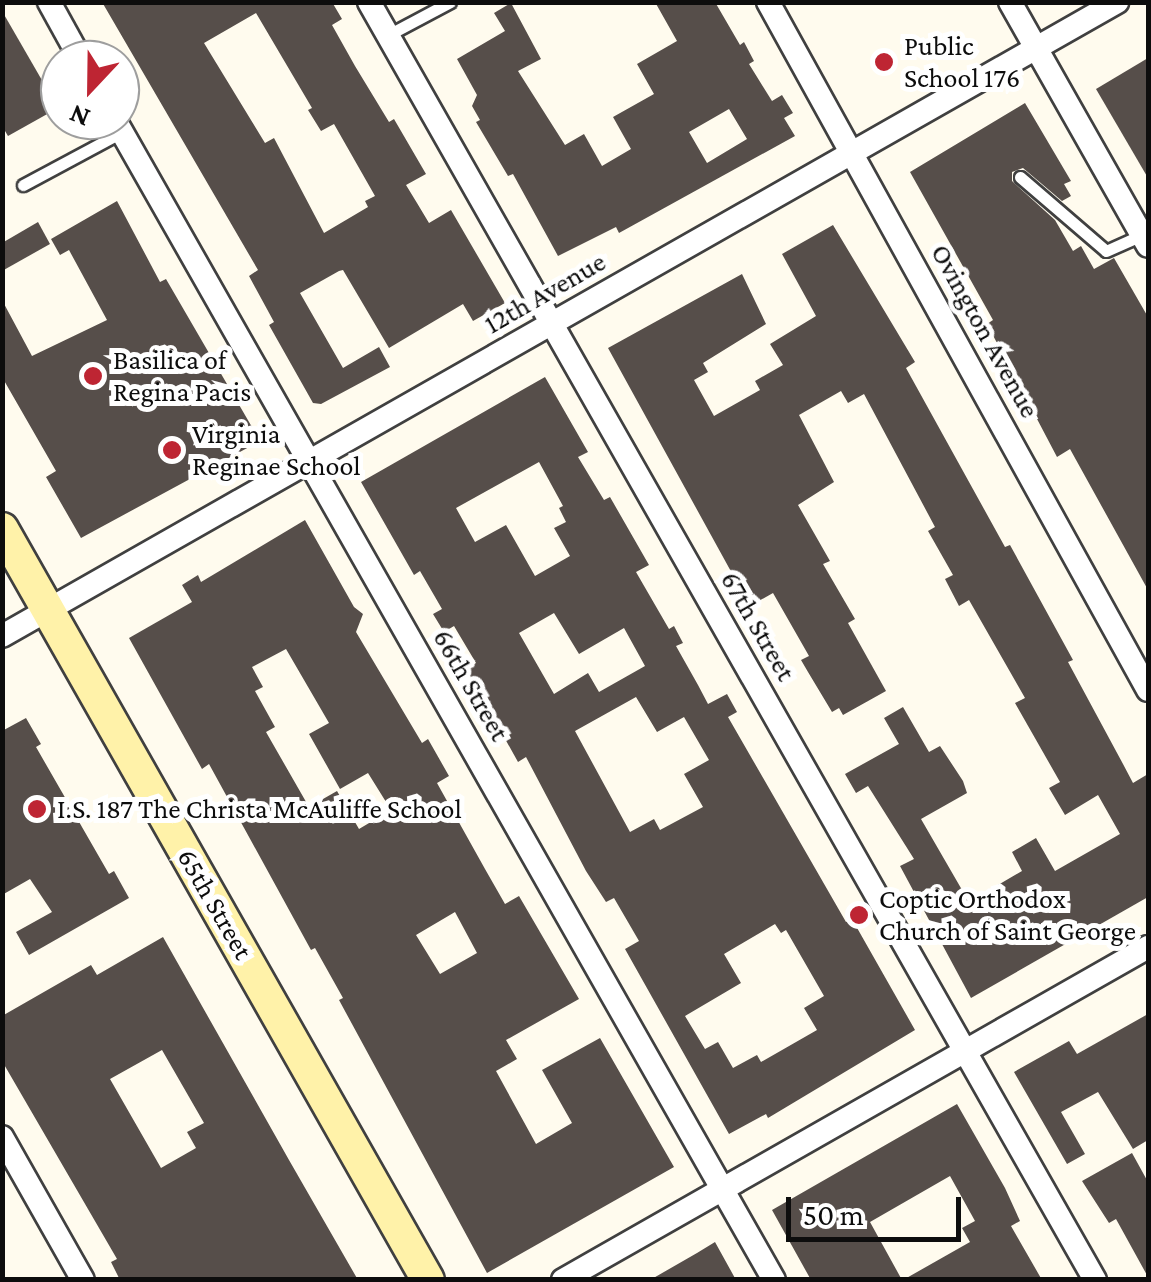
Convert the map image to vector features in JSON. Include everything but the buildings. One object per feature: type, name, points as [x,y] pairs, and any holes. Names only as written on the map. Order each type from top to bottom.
[{"type":"main road","name":"65th Street","points":[[2,529],[428,1280]]},
{"type":"street","points":[[49,2],[70,40]]},
{"type":"street","name":"67th Street","points":[[369,2],[1095,1280]]},
{"type":"street","name":"Ovington Avenue","points":[[768,2],[1148,690]]},
{"type":"street","points":[[1010,2],[1145,240]]},
{"type":"street","name":"12th Avenue","points":[[2,636],[1118,2]]},
{"type":"street","name":"66th Street","points":[[127,140],[774,1280]]},
{"type":"street","points":[[563,1280],[1148,946]]},
{"type":"street","points":[[2,1137],[83,1280]]},
{"type":"lane","points":[[388,36],[450,2]]},
{"type":"lane","points":[[23,186],[97,140]]},
{"type":"lane","points":[[1020,177],[1106,251],[1145,240]]},
{"type":"place","name":"Public School 176","points":[[884,62]]},
{"type":"place","name":"Basilica of Regina Pacis","points":[[93,376]]},
{"type":"place","name":"Virginia Reginae School","points":[[172,450]]},
{"type":"place","name":"I.S. 187 The Christa McAuliffe School","points":[[37,809]]},
{"type":"place","name":"Coptic Orthodox Church of Saint George","points":[[859,915]]}]
